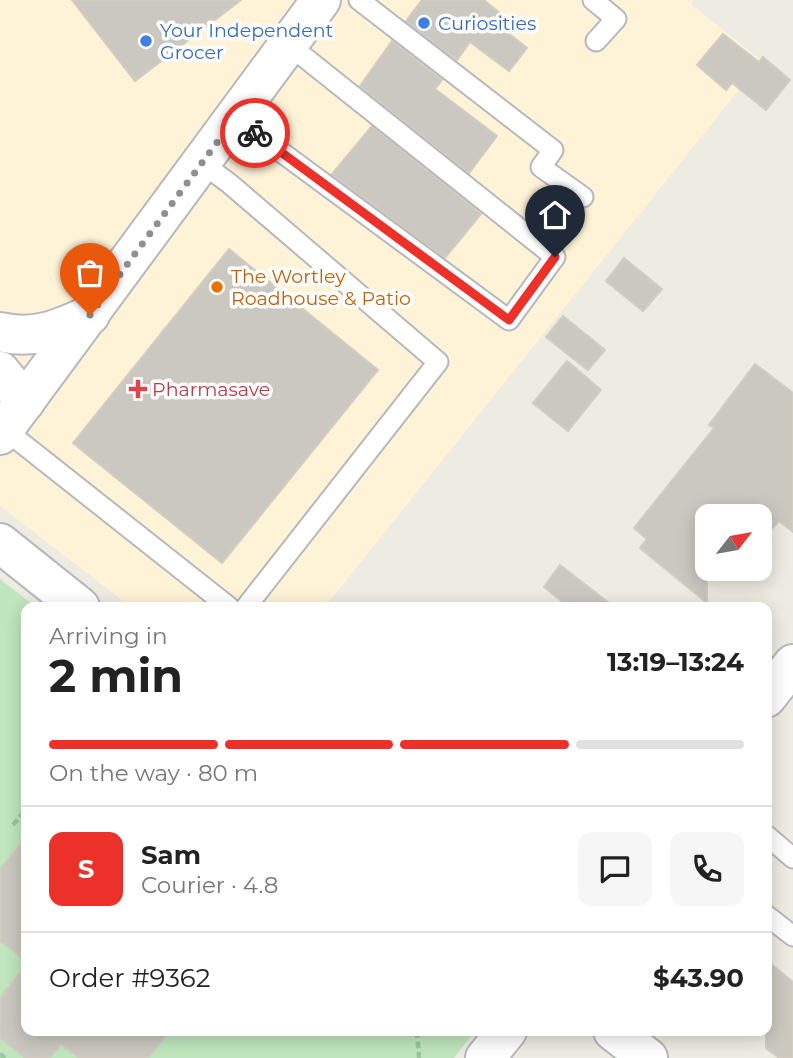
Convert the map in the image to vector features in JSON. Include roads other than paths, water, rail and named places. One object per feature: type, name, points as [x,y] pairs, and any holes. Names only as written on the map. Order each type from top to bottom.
[{"type":"street","points":[[10,422],[321,0]]},
{"type":"street","points":[[0,332],[14,335],[51,332],[90,315]]},
{"type":"street","points":[[0,371],[10,422]]},
{"type":"street","points":[[0,543],[74,602]]},
{"type":"street","points":[[772,690],[793,664]]},
{"type":"street","points":[[485,1058],[503,1036]]},
{"type":"street","points":[[619,1036],[648,1058]]},
{"type":"lane","points":[[359,0],[553,150],[541,167],[583,197]]},
{"type":"lane","points":[[593,0],[616,19],[596,41]]},
{"type":"lane","points":[[235,118],[509,320],[517,310],[555,257],[289,45]]},
{"type":"lane","points":[[202,163],[438,362],[250,602]]},
{"type":"lane","points":[[10,422],[223,602]]},
{"type":"lane","points":[[772,840],[793,858]]},
{"type":"lane","points":[[772,920],[793,936]]},
{"type":"place","name":"Curiosities","points":[[424,23]]},
{"type":"place","name":"Your Independent Grocer","points":[[146,41]]},
{"type":"place","name":"The Wortley Roadhouse & Patio","points":[[217,287]]},
{"type":"place","name":"Pharmasave","points":[[138,389]]}]
